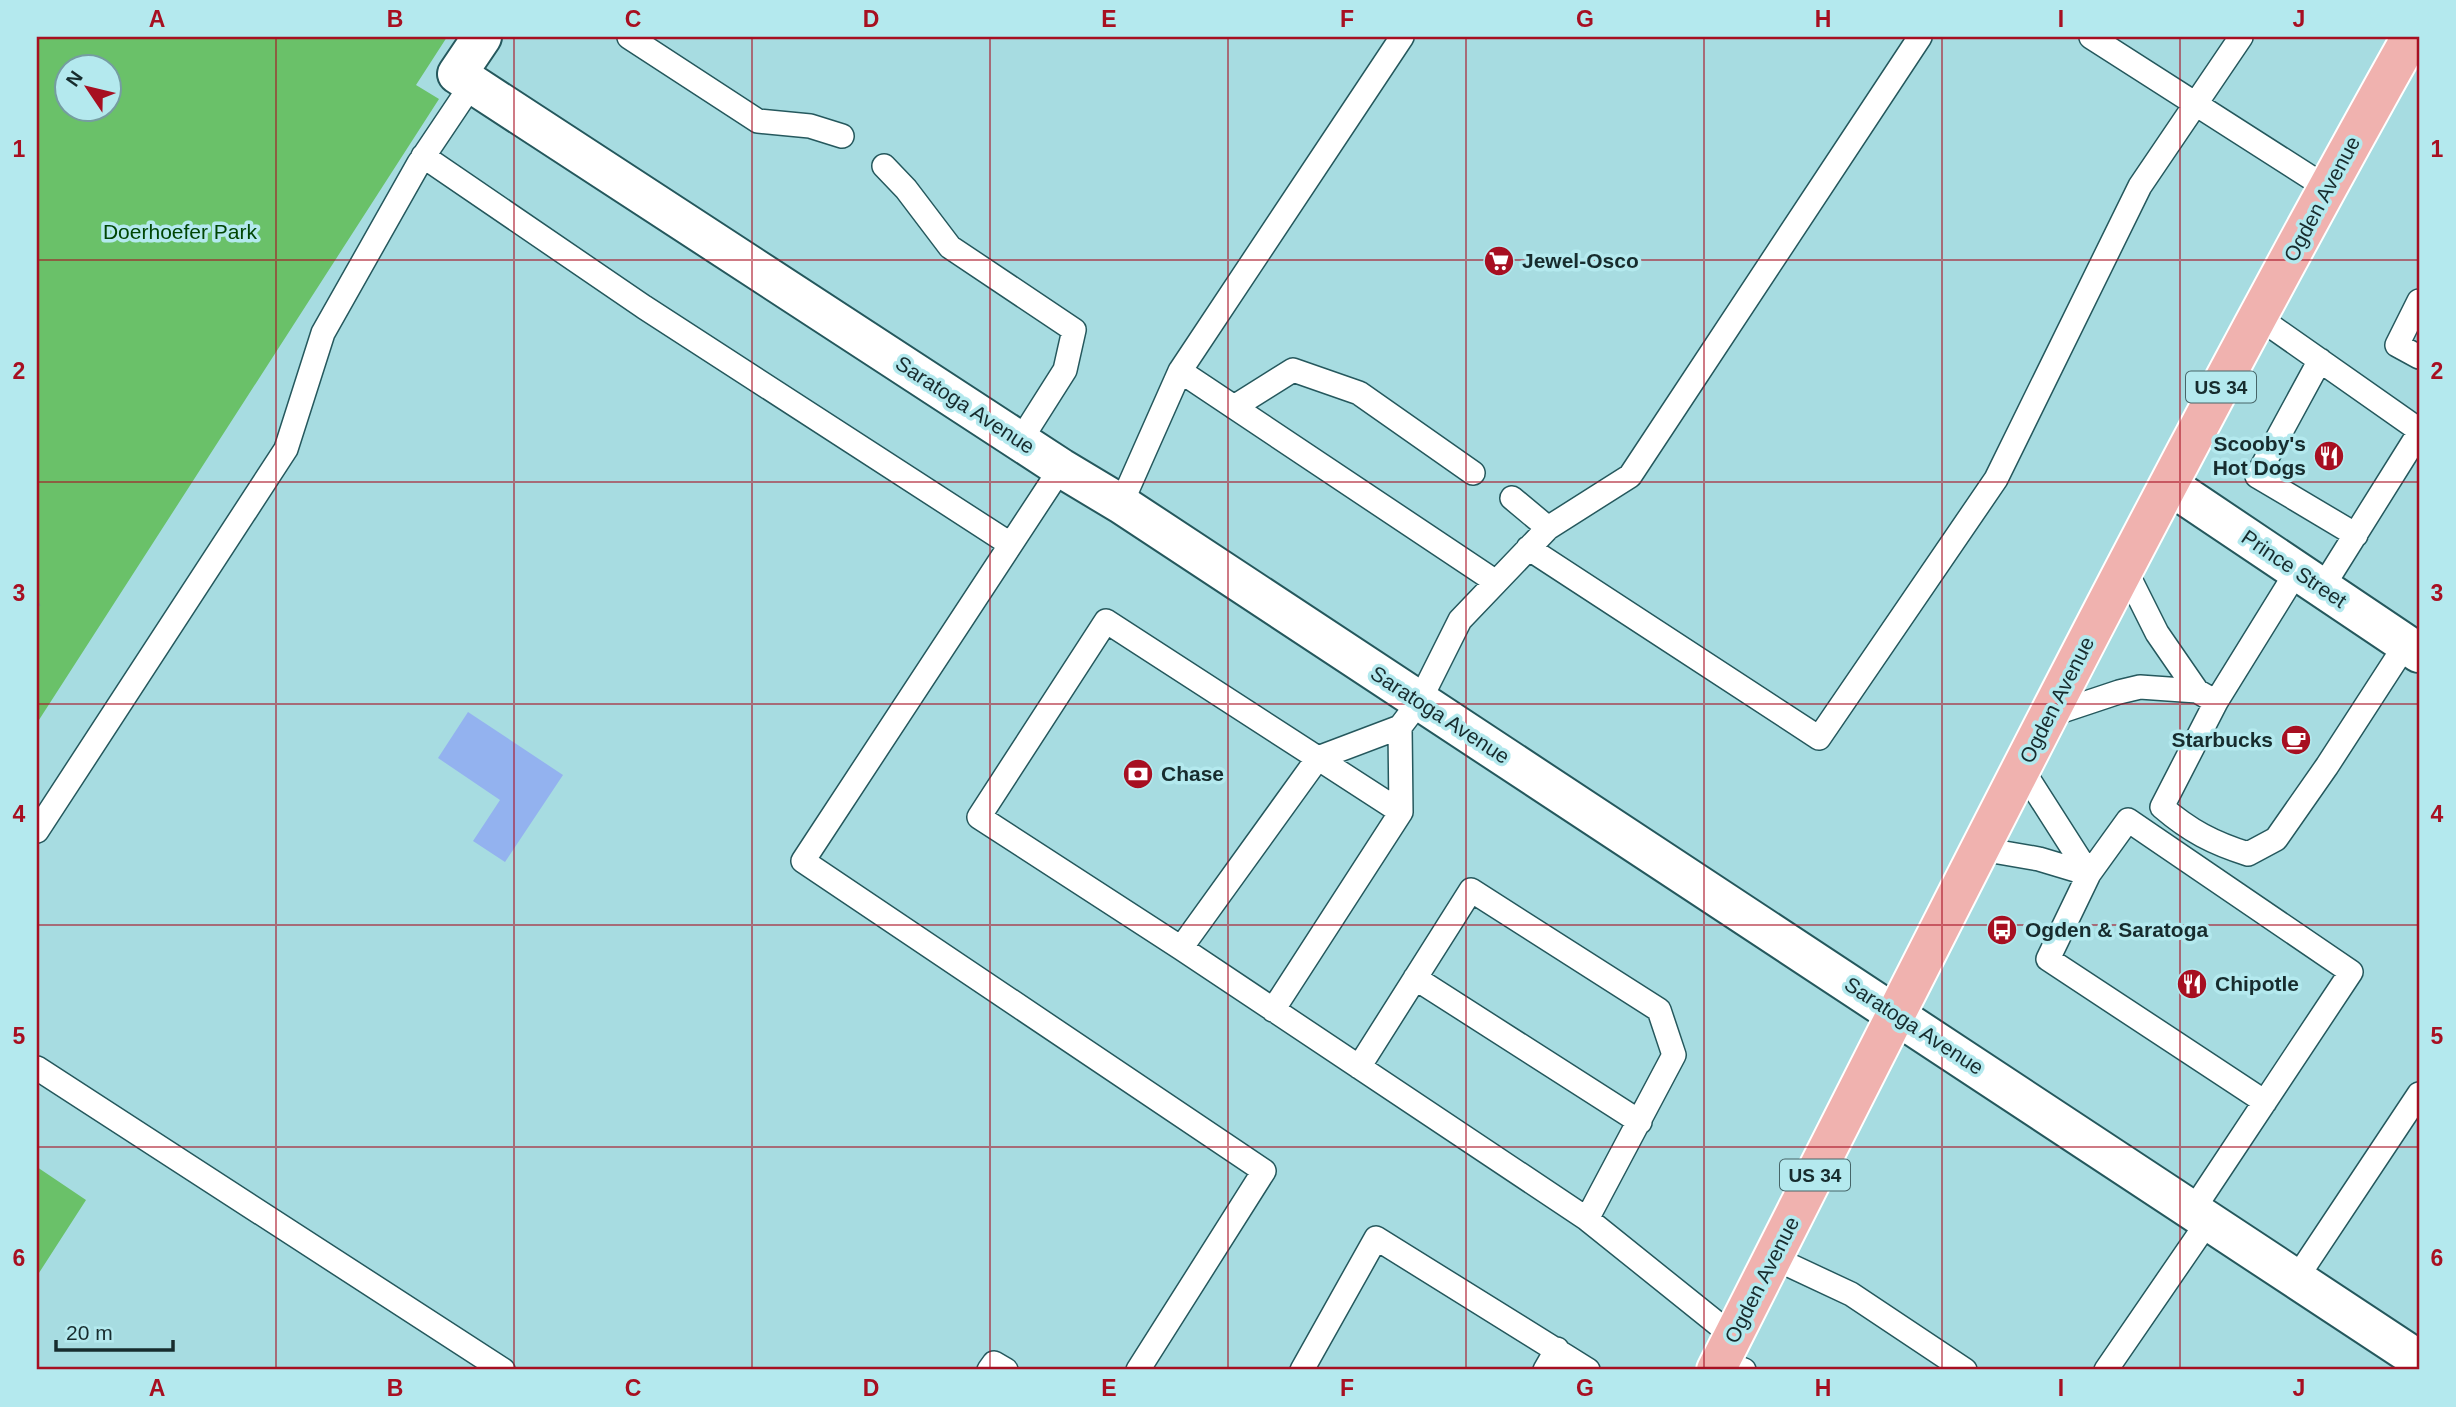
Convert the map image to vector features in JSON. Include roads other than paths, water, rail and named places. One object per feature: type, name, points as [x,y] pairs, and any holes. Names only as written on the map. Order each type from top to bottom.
[{"type":"main road","name":"Ogden Avenue","points":[[1729,1360],[1774,1258],[2125,569],[2327,188],[2411,37]]},
{"type":"street","points":[[465,79],[482,37]]},
{"type":"street","name":"Saratoga Avenue","points":[[465,79],[1060,468],[1121,505],[1410,714],[1897,1014],[2419,1360]]},
{"type":"street","name":"Prince Street","points":[[2169,485],[2412,649]]},
{"type":"lane","points":[[629,37],[758,121],[810,126],[842,136]]},
{"type":"lane","points":[[1121,505],[1180,371],[1402,37]]},
{"type":"lane","points":[[1273,1010],[1401,811],[1410,714],[1460,620],[1548,528],[1630,475],[1920,37]]},
{"type":"lane","points":[[2091,37],[2327,188]]},
{"type":"lane","points":[[1528,548],[1819,738],[1996,479],[2140,186],[2241,37]]},
{"type":"lane","points":[[37,831],[285,449],[323,333],[465,79]]},
{"type":"lane","points":[[423,156],[644,307],[1010,544]]},
{"type":"lane","points":[[884,166],[950,247],[1074,330],[1065,370],[1020,441]]},
{"type":"lane","points":[[2419,301],[2397,345],[2419,357]]},
{"type":"lane","points":[[2258,317],[2419,431],[2360,528],[2310,579],[2206,696],[2162,807],[2215,844],[2248,855],[2276,839],[2412,649]]},
{"type":"lane","points":[[2320,360],[2258,476],[2360,528]]},
{"type":"lane","points":[[1234,407],[1293,370],[1359,393],[1473,473]]},
{"type":"lane","points":[[1180,371],[1496,582]]},
{"type":"lane","points":[[1060,468],[803,861],[1264,1171],[1138,1370]]},
{"type":"lane","points":[[1512,498],[1548,528]]},
{"type":"lane","points":[[2125,569],[2157,633],[2206,696]]},
{"type":"lane","points":[[1401,811],[1106,621],[979,817],[1181,948],[1587,1219],[1729,1360]]},
{"type":"lane","points":[[2050,715],[2140,687],[2206,696]]},
{"type":"lane","points":[[1181,948],[1318,758],[1410,714]]},
{"type":"lane","points":[[2022,769],[2088,874]]},
{"type":"lane","points":[[2106,1370],[2201,1215],[2265,1102],[2351,972],[2128,820],[2088,874],[2048,959],[2265,1102]]},
{"type":"lane","points":[[1981,849],[2039,859],[2088,874]]},
{"type":"lane","points":[[1359,1067],[1471,890],[1659,1010],[1674,1055],[1587,1219]]},
{"type":"lane","points":[[1415,978],[1640,1122]]},
{"type":"lane","points":[[37,1068],[503,1370]]},
{"type":"lane","points":[[2296,1279],[2419,1094]]},
{"type":"lane","points":[[1302,1370],[1376,1238],[1588,1370]]},
{"type":"lane","points":[[1774,1258],[1851,1294],[1965,1370]]},
{"type":"lane","points":[[1545,1370],[1557,1349]]},
{"type":"lane","points":[[989,1370],[994,1363],[1006,1370]]},
{"type":"water","points":[[468,712],[563,775],[505,862],[473,841],[500,800],[438,758]]},
{"type":"place","name":"Jewel-Osco","points":[[1499,261]]},
{"type":"place","name":"Scooby's Hot Dogs","points":[[2329,456]]},
{"type":"place","name":"Starbucks","points":[[2296,740]]},
{"type":"place","name":"Chase","points":[[1138,774]]},
{"type":"place","name":"Ogden & Saratoga","points":[[2002,930]]},
{"type":"place","name":"Chipotle","points":[[2192,984]]},
{"type":"park label","name":"Doerhoefer Park","points":[[180,232]]}]
